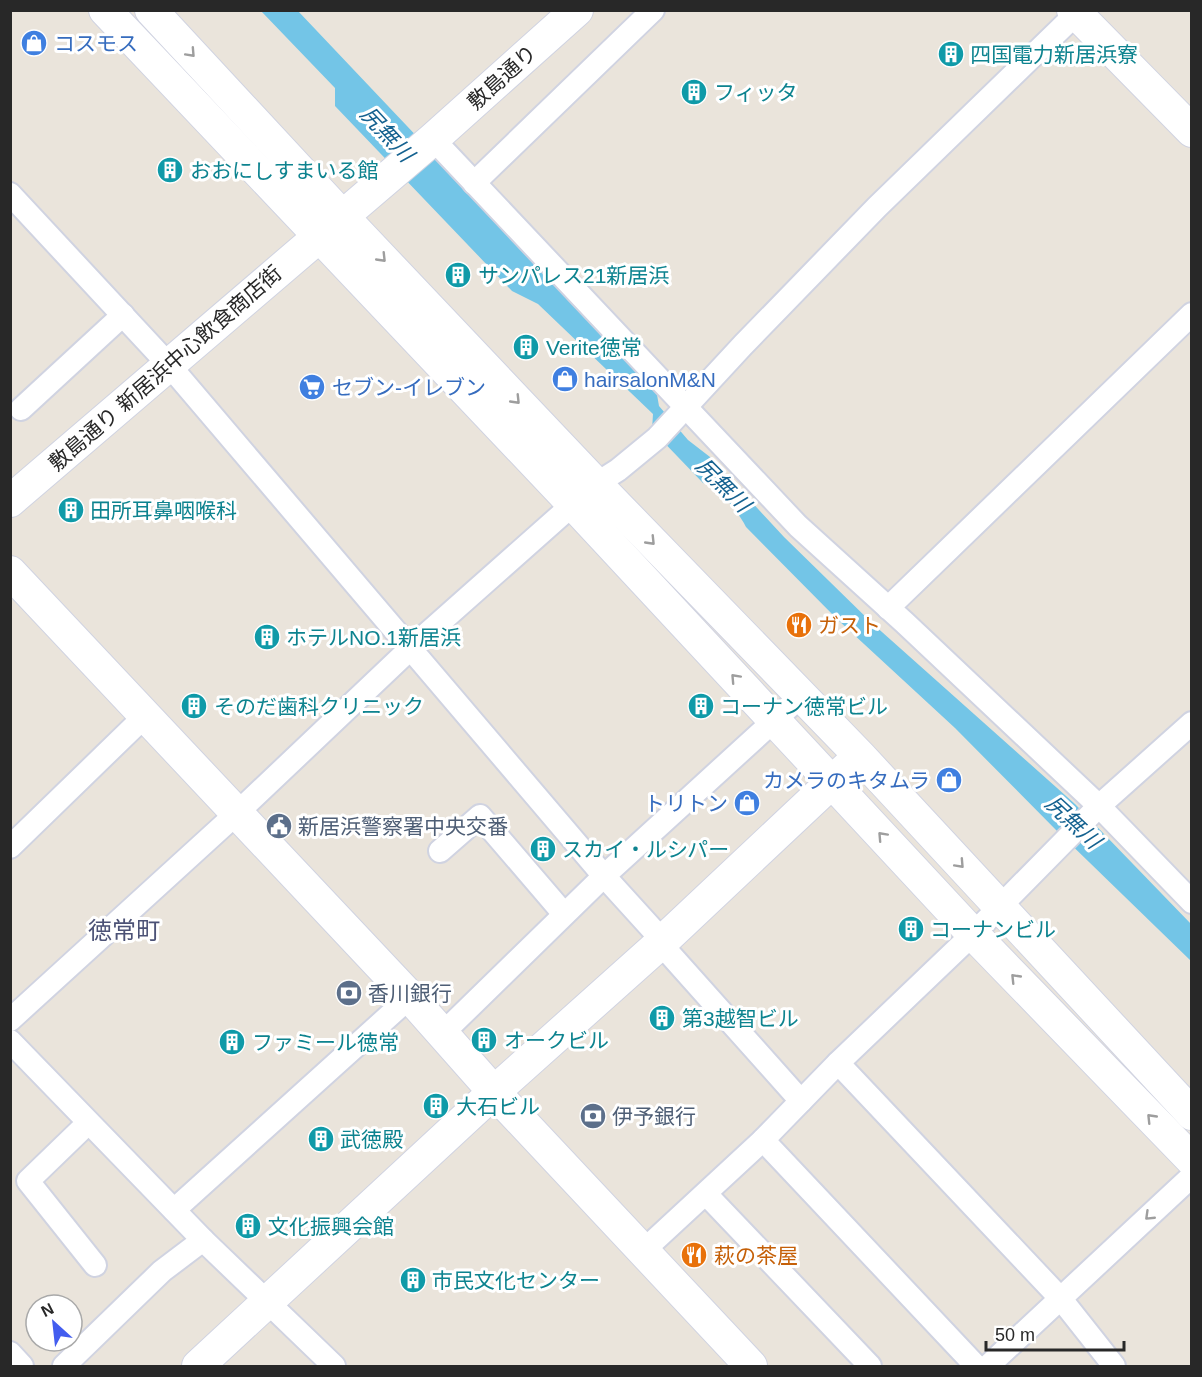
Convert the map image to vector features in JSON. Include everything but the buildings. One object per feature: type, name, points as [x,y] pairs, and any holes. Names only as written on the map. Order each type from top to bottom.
[{"type":"street","points":[[105,10],[596,484],[860,756],[1191,1114]]},
{"type":"street","points":[[151,10],[331,226],[574,505],[973,934],[1191,1160]]},
{"type":"street","name":"敷島通り","points":[[331,226],[577,10]]},
{"type":"street","points":[[474,183],[653,10]]},
{"type":"street","points":[[10,1020],[236,814],[411,648],[596,484],[618,470],[657,438],[743,345],[877,207],[1076,12],[1191,131]]},
{"type":"street","points":[[430,141],[474,183],[682,412],[1191,902]]},
{"type":"street","points":[[10,194],[169,365],[604,876],[801,1101]]},
{"type":"street","name":"敷島通り 新居浜中心飲食商店街","points":[[10,501],[331,226]]},
{"type":"street","points":[[888,608],[1191,314]]},
{"type":"street","points":[[21,410],[123,315]]},
{"type":"street","points":[[10,572],[751,1366]]},
{"type":"street","points":[[442,1034],[604,876],[801,696]]},
{"type":"street","points":[[10,848],[145,716]]},
{"type":"street","points":[[643,1251],[763,1140],[838,1063],[973,934],[1096,809],[1191,723]]},
{"type":"street","points":[[198,1366],[494,1092],[662,942],[860,756]]},
{"type":"street","points":[[440,851],[480,816],[564,915]]},
{"type":"street","points":[[174,1210],[410,998]]},
{"type":"street","points":[[10,1041],[203,1240],[334,1366]]},
{"type":"street","points":[[838,1063],[1061,1299],[1114,1366]]},
{"type":"street","points":[[88,1123],[28,1181],[95,1265]]},
{"type":"street","points":[[763,1140],[976,1366]]},
{"type":"street","points":[[988,1366],[1191,1176]]},
{"type":"street","points":[[706,1194],[870,1366]]},
{"type":"street","points":[[64,1366],[162,1271],[203,1240]]},
{"type":"street","points":[[10,1353],[22,1366]]},
{"type":"water","name":"尻無川","points":[[261,11],[298,11],[656,389],[659,406],[688,440],[710,457],[784,537],[873,624],[1075,804],[1191,924],[1191,961],[955,728],[838,620],[746,527],[721,494],[703,483],[652,430],[653,414],[538,304],[512,291],[335,106],[335,88]]},
{"type":"place","name":"コスモス","points":[[34,43]]},
{"type":"place","name":"四国電力新居浜寮","points":[[951,54]]},
{"type":"place","name":"フィッタ","points":[[694,92]]},
{"type":"place","name":"おおにしすまいる館","points":[[170,170]]},
{"type":"place","name":"サンパレス21新居浜","points":[[458,275]]},
{"type":"place","name":"Verite徳常","points":[[526,347]]},
{"type":"place","name":"hairsalonM&N","points":[[565,379]]},
{"type":"place","name":"セブン-イレブン","points":[[312,387]]},
{"type":"place","name":"田所耳鼻咽喉科","points":[[71,510]]},
{"type":"place","name":"ガスト","points":[[799,625]]},
{"type":"place","name":"ホテルNO.1新居浜","points":[[267,637]]},
{"type":"place","name":"そのだ歯科クリニック","points":[[194,706]]},
{"type":"place","name":"コーナン徳常ビル","points":[[701,706]]},
{"type":"place","name":"カメラのキタムラ","points":[[949,780]]},
{"type":"place","name":"トリトン","points":[[747,803]]},
{"type":"place","name":"新居浜警察署中央交番","points":[[279,826]]},
{"type":"place","name":"スカイ・ルシパー","points":[[543,849]]},
{"type":"place","name":"コーナンビル","points":[[911,929]]},
{"type":"place","name":"香川銀行","points":[[349,993]]},
{"type":"place","name":"第3越智ビル","points":[[662,1018]]},
{"type":"place","name":"オークビル","points":[[484,1040]]},
{"type":"place","name":"ファミール徳常","points":[[232,1042]]},
{"type":"place","name":"大石ビル","points":[[436,1106]]},
{"type":"place","name":"伊予銀行","points":[[593,1116]]},
{"type":"place","name":"武徳殿","points":[[321,1139]]},
{"type":"place","name":"文化振興会館","points":[[248,1226]]},
{"type":"place","name":"萩の茶屋","points":[[694,1255]]},
{"type":"place","name":"市民文化センター","points":[[413,1280]]},
{"type":"district","name":"徳常町","points":[[124,930]]}]
